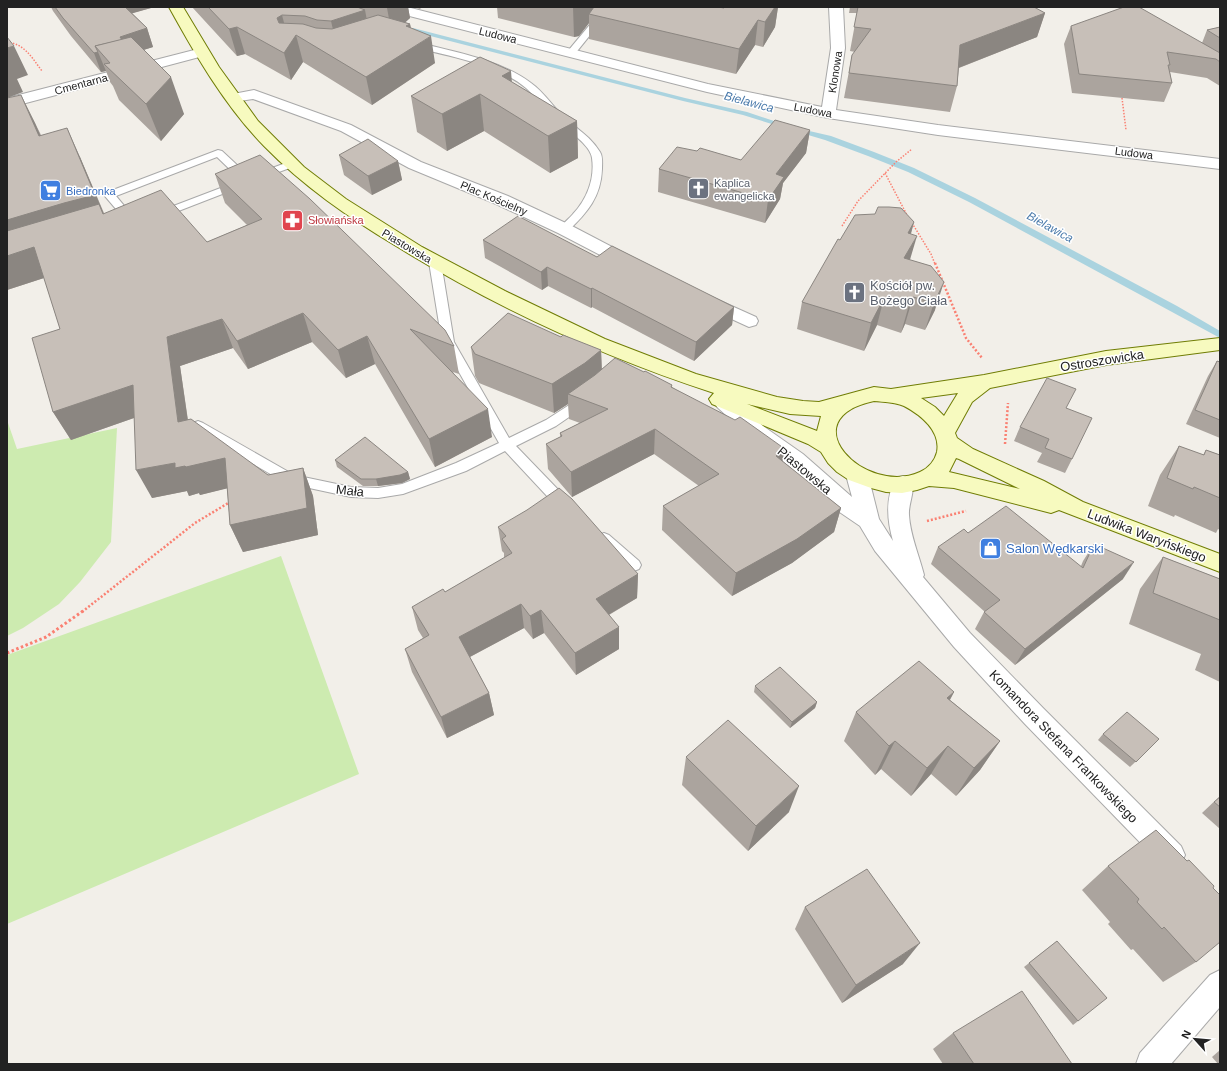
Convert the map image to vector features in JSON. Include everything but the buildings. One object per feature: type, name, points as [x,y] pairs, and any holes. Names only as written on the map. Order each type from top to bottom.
[{"type":"main road","name":"Piastowska","points":[[176,7],[202,52],[233,98],[276,149],[291,164],[336,200],[381,230],[464,279],[553,322],[630,363],[668,372],[741,395],[783,405],[818,409],[844,403]]},
{"type":"main road","name":"Ostroszowicka","points":[[891,396],[992,380],[1106,358],[1220,344]]},
{"type":"main road","name":"Piastowska","points":[[668,372],[724,402],[811,437],[828,446]]},
{"type":"main road","name":"Ostroszowicka","points":[[946,437],[965,396],[992,380]]},
{"type":"main road","points":[[874,394],[891,396],[909,400],[924,408],[937,419],[946,437],[947,456],[940,468],[928,478],[903,484],[879,483],[857,475],[844,466],[834,457],[828,446],[826,433],[828,422],[834,411],[844,403],[863,396],[874,394]]},
{"type":"main road","name":"Ludwika Waryńskiego","points":[[946,437],[966,454],[1036,487],[1074,508],[1220,562]]},
{"type":"main road","name":"Ludwika Waryńskiego","points":[[928,478],[954,480],[1048,504],[1074,508]]},
{"type":"street","name":"Ludowa","points":[[392,7],[707,88],[828,113],[938,130],[1220,164]]},
{"type":"street","name":"Klonowa","points":[[828,113],[839,52],[836,7]]},
{"type":"street","name":"Cmentarna","points":[[7,103],[202,52]]},
{"type":"street","name":"Plac Kościelny","points":[[233,98],[254,94],[346,128],[415,165],[502,200],[564,229],[647,272]]},
{"type":"street","points":[[692,294],[749,321]]},
{"type":"street","name":"Piastowska","points":[[724,402],[756,431],[796,460],[846,505],[868,520]]},
{"type":"street","name":"Komandora Stefana Frankowskiego","points":[[857,475],[868,520],[883,545],[962,640],[1028,711],[1187,871]]},
{"type":"street","name":"Komandora Stefana Frankowskiego","points":[[903,484],[898,512],[899,524],[915,582]]},
{"type":"street","points":[[1151,1064],[1220,985]]},
{"type":"lane","points":[[571,53],[608,9],[600,7]]},
{"type":"lane","points":[[405,42],[514,75],[529,86],[546,105],[587,143],[597,156],[597,178],[594,191],[586,207],[564,229]]},
{"type":"lane","points":[[133,222],[110,195],[218,153],[248,181]]},
{"type":"lane","points":[[118,226],[148,219],[291,164]]},
{"type":"lane","points":[[435,262],[448,342],[508,445],[563,505],[575,515]]},
{"type":"lane","name":"Mała","points":[[198,426],[291,479],[351,492],[378,493],[404,489],[461,467],[551,423],[592,396]]},
{"type":"lane","points":[[593,530],[634,565]]},
{"type":"path","points":[[7,42],[15,42],[24,47],[42,72]]},
{"type":"path","points":[[1122,98],[1128,152]]},
{"type":"path","points":[[842,226],[858,201],[896,162]]},
{"type":"path","points":[[885,173],[909,218],[931,254],[966,338],[992,380]]},
{"type":"path","points":[[7,653],[46,637],[92,605],[195,523],[235,499]]},
{"type":"green space","points":[[7,420],[17,449],[117,428],[111,542],[80,582],[59,604],[23,628],[7,636]]},
{"type":"green space","points":[[281,556],[359,774],[7,924],[7,655]]},
{"type":"waterway","name":"Bielawica","points":[[413,30],[685,100],[745,113],[790,128],[828,138],[871,154],[911,170],[972,200],[1174,308],[1220,335]]},
{"type":"place","name":"Kaplica ewangelicka","points":[[698,189]]},
{"type":"place","name":"Biedronka","points":[[51,191]]},
{"type":"place","name":"Słowiańska","points":[[293,220]]},
{"type":"place","name":"Kościół pw. Bożego Ciała","points":[[855,292]]},
{"type":"place","name":"Salon Wędkarski","points":[[991,548]]}]
